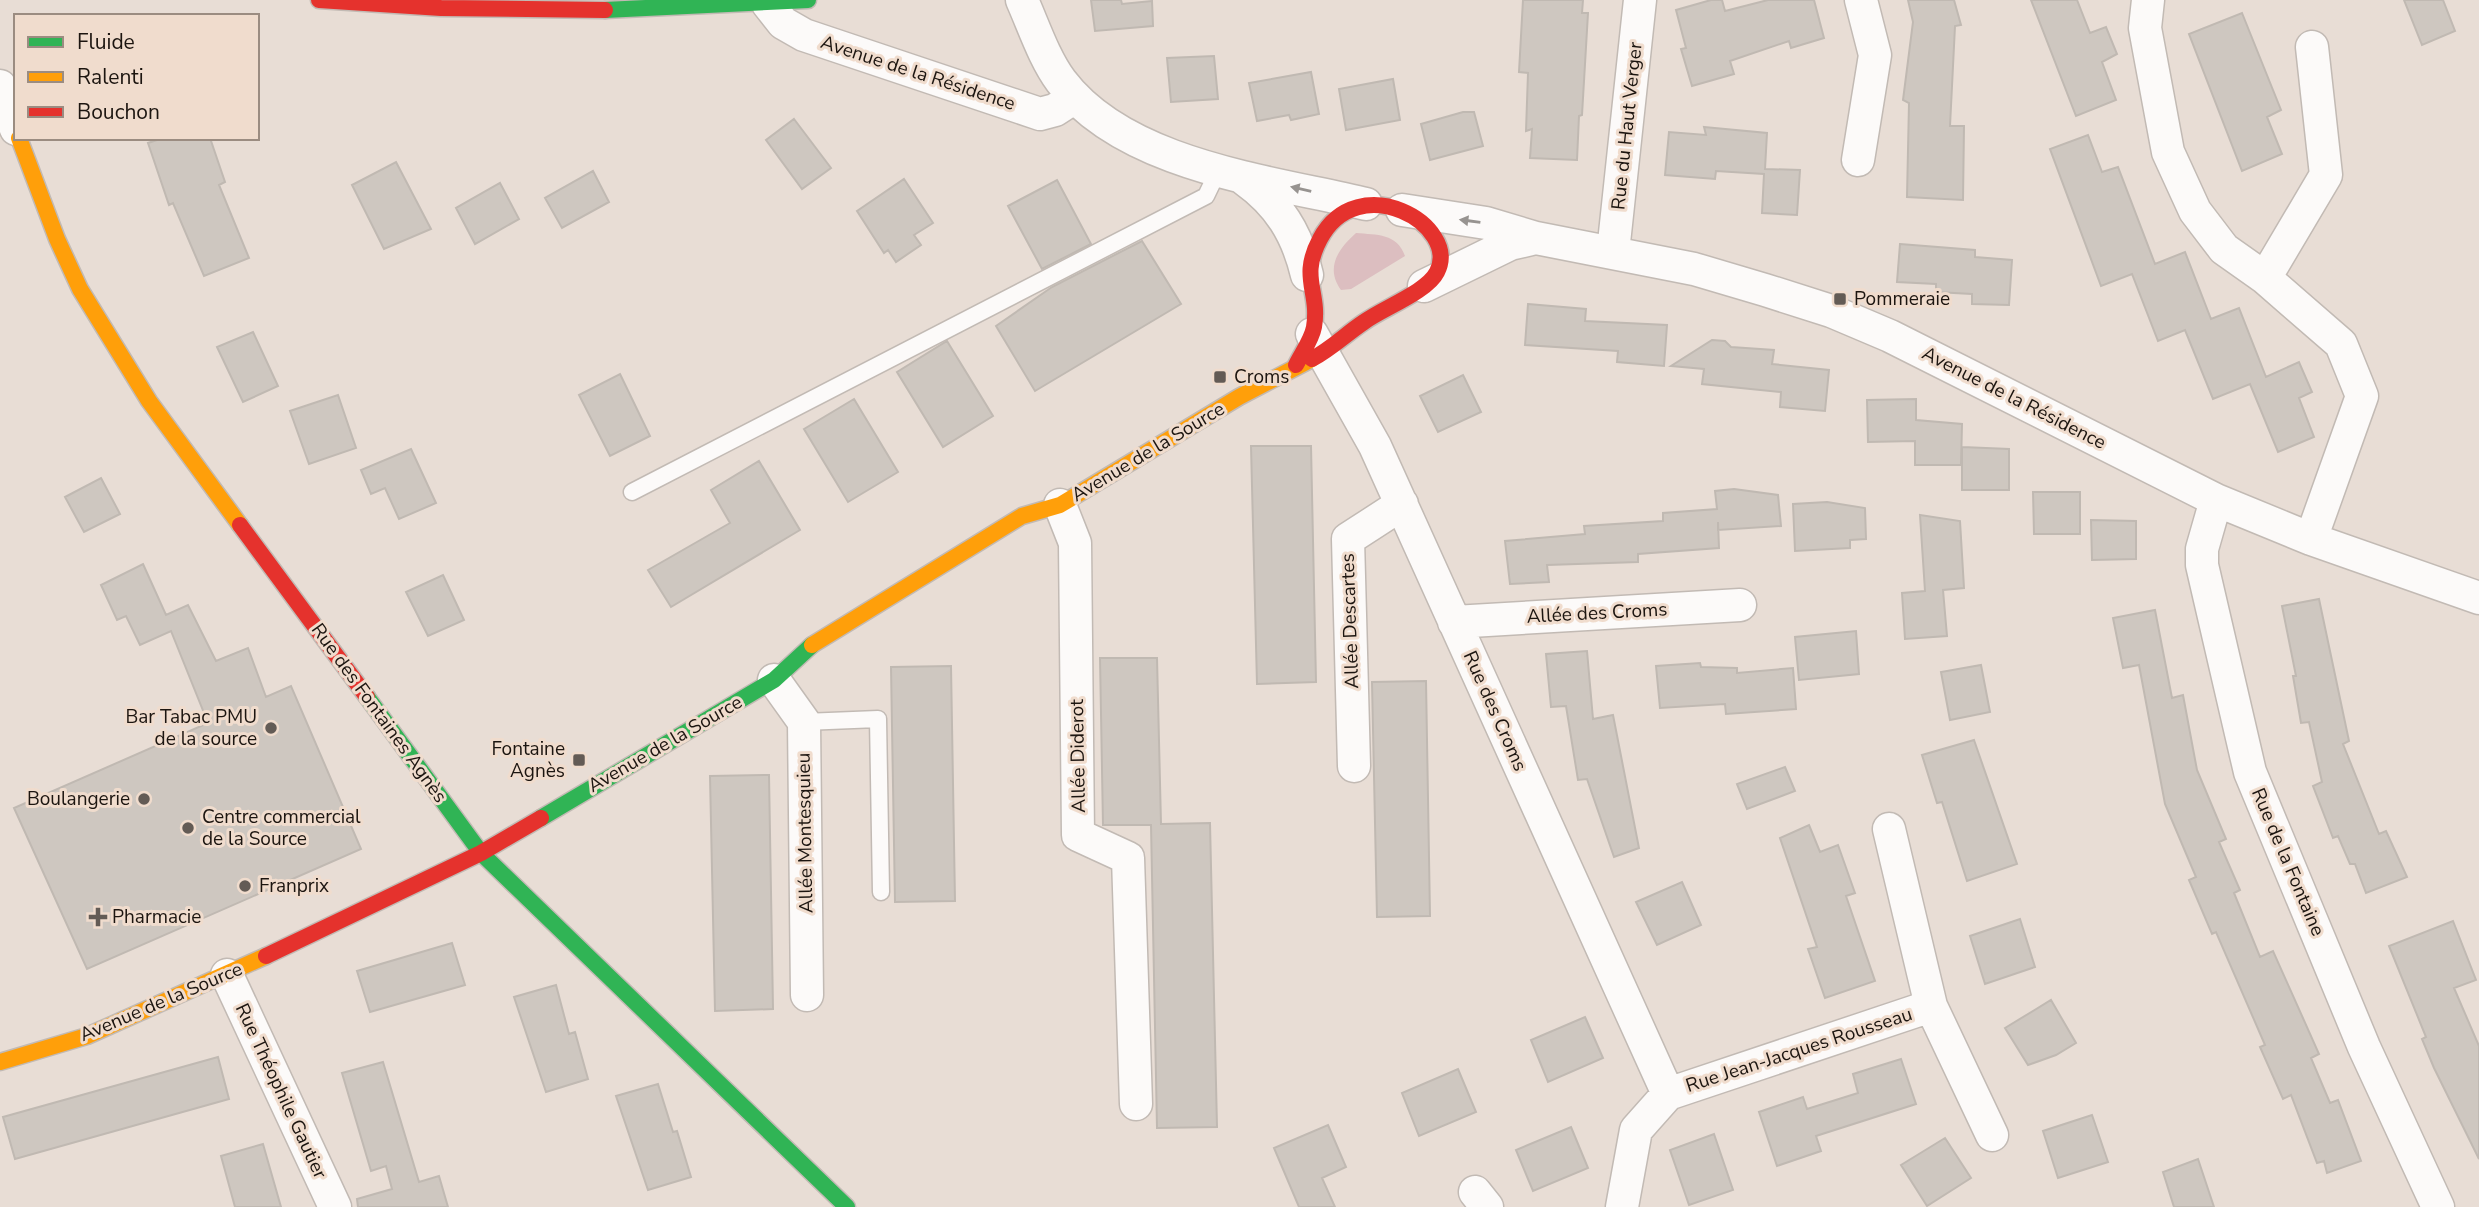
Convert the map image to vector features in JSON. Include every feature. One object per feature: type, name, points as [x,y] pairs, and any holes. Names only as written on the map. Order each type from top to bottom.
[{"type":"street","points":[[319,0],[505,11],[725,7],[808,0]]},
{"type":"street","points":[[1022,0],[1050,64],[1075,97],[1117,130],[1144,145],[1228,171],[1402,210],[1424,223],[1437,242],[1440,267],[1424,286]]},
{"type":"street","name":"Rue du Haut Verger","points":[[1614,252],[1640,0]]},
{"type":"street","points":[[1858,160],[1875,55],[1861,0]]},
{"type":"street","points":[[2148,0],[2145,28],[2168,152],[2195,211],[2224,249],[2264,278],[2341,344],[2361,396],[2311,540]]},
{"type":"street","name":"Avenue de la Résidence","points":[[768,4],[783,23],[804,35],[1041,114],[1055,110],[1075,97]]},
{"type":"street","points":[[2264,278],[2326,175],[2312,47]]},
{"type":"street","points":[[0,86],[14,124]]},
{"type":"street","name":"Rue des Fontaines Agnès","points":[[20,140],[57,239],[102,330],[149,401],[481,853],[847,1207]]},
{"type":"street","points":[[1228,171],[1263,192],[1282,214],[1298,242],[1315,316],[1311,350]]},
{"type":"street","points":[[1365,321],[1352,323],[1336,319],[1321,308],[1309,284],[1312,256],[1326,229],[1346,210],[1366,204]]},
{"type":"street","name":"Avenue de la Résidence","points":[[1402,210],[1486,223],[1536,238],[1694,269],[1818,307],[1866,326],[2216,500],[2311,540],[2479,598]]},
{"type":"street","name":"Avenue de la Résidence","points":[[1424,286],[1510,244],[1536,238]]},
{"type":"street","name":"Avenue de la Source","points":[[0,1062],[87,1036],[227,975],[481,853],[774,680],[814,643],[1022,516],[1060,505],[1311,350],[1424,286]]},
{"type":"street","name":"Rue des Croms","points":[[1311,350],[1351,400],[1402,504],[1668,1094]]},
{"type":"street","name":"Rue de la Fontaine","points":[[2216,500],[2202,550],[2202,565],[2250,772],[2364,1047],[2438,1207]]},
{"type":"street","name":"Allée Descartes","points":[[1354,766],[1348,538],[1402,504]]},
{"type":"street","name":"Allée Diderot","points":[[1060,505],[1075,543],[1079,835],[1128,858],[1136,1104]]},
{"type":"street","name":"Allée des Croms","points":[[1454,622],[1740,605]]},
{"type":"street","points":[[774,680],[804,722]]},
{"type":"street","name":"Allée Montesquieu","points":[[804,722],[807,995]]},
{"type":"street","name":"Rue Jean-Jacques Rousseau","points":[[1889,829],[1931,1006],[1992,1135]]},
{"type":"street","name":"Rue Théophile Gautier","points":[[227,975],[335,1207]]},
{"type":"street","name":"Rue Jean-Jacques Rousseau","points":[[1622,1207],[1636,1130],[1668,1094],[1931,1006]]},
{"type":"lane","points":[[632,492],[1206,196],[1228,171]]},
{"type":"lane","points":[[804,722],[878,719],[881,892]]},
{"type":"shaded area","points":[[1356,233],[1392,239],[1405,256],[1351,289],[1341,290],[1334,274],[1336,259]]},
{"type":"building","points":[[1091,0],[1121,0],[1122,4],[1152,1],[1153,26],[1095,31]]},
{"type":"building","points":[[1523,0],[1583,0],[1582,13],[1588,13],[1577,160],[1530,158],[1532,129],[1526,131],[1528,73],[1519,72]]},
{"type":"building","points":[[1711,0],[1722,0],[1725,11],[1768,0],[1814,0],[1824,38],[1791,48],[1789,41],[1730,61],[1734,74],[1692,86],[1681,49],[1686,48],[1676,10]]},
{"type":"building","points":[[1908,0],[1954,0],[1961,25],[1955,26],[1950,126],[1964,126],[1963,200],[1907,197],[1909,103],[1903,100],[1913,22]]},
{"type":"building","points":[[2031,0],[2077,0],[2090,33],[2106,27],[2117,54],[2102,62],[2116,100],[2076,116]]},
{"type":"building","points":[[2404,0],[2443,0],[2455,31],[2422,45]]},
{"type":"building","points":[[2242,13],[2281,110],[2267,117],[2282,154],[2242,171],[2189,34]]},
{"type":"building","points":[[1214,56],[1218,99],[1171,102],[1167,58]]},
{"type":"building","points":[[1311,72],[1319,114],[1291,120],[1289,115],[1257,121],[1249,83]]},
{"type":"building","points":[[1393,79],[1400,120],[1346,130],[1339,89]]},
{"type":"building","points":[[1463,112],[1474,112],[1483,146],[1430,160],[1421,124]]},
{"type":"building","points":[[794,119],[831,168],[802,189],[766,140]]},
{"type":"building","points":[[1704,127],[1767,133],[1765,169],[1800,170],[1797,215],[1762,213],[1764,174],[1716,171],[1715,179],[1665,175],[1669,132],[1706,135]]},
{"type":"building","points":[[2088,135],[2102,172],[2118,167],[2155,264],[2185,252],[2211,319],[2239,308],[2266,377],[2299,362],[2312,392],[2299,398],[2314,437],[2278,452],[2250,384],[2213,399],[2185,330],[2158,341],[2132,274],[2101,286],[2050,149]]},
{"type":"building","points":[[157,140],[211,140],[225,182],[219,185],[249,258],[204,276],[173,203],[169,205],[148,143]]},
{"type":"building","points":[[396,162],[431,229],[384,249],[352,185]]},
{"type":"building","points":[[593,171],[609,202],[562,228],[545,198]]},
{"type":"building","points":[[904,179],[933,223],[914,235],[921,245],[896,262],[888,250],[884,253],[857,211]]},
{"type":"building","points":[[1057,180],[1091,244],[1042,269],[1008,206]]},
{"type":"building","points":[[500,183],[519,219],[475,244],[456,208]]},
{"type":"building","points":[[1142,241],[1181,304],[1035,391],[996,326],[1052,287]]},
{"type":"building","points":[[1900,244],[1975,250],[1975,257],[2012,260],[2009,305],[1972,304],[1972,294],[1936,292],[1936,284],[1897,282]]},
{"type":"building","points":[[1528,304],[1586,309],[1585,321],[1667,325],[1664,366],[1617,362],[1618,351],[1525,345]]},
{"type":"building","points":[[253,332],[278,386],[243,402],[217,347]]},
{"type":"building","points":[[1712,340],[1725,341],[1731,347],[1774,350],[1772,364],[1829,370],[1825,411],[1780,407],[1781,392],[1702,384],[1704,369],[1671,366]]},
{"type":"building","points":[[947,341],[993,416],[943,447],[897,372]]},
{"type":"building","points":[[620,374],[650,436],[610,456],[579,395]]},
{"type":"building","points":[[1463,375],[1481,412],[1438,432],[1420,396]]},
{"type":"building","points":[[338,395],[356,448],[309,464],[290,411]]},
{"type":"building","points":[[854,399],[898,472],[848,502],[804,429]]},
{"type":"building","points":[[1916,399],[1916,420],[1962,424],[1961,465],[1915,465],[1915,441],[1868,442],[1867,400]]},
{"type":"building","points":[[1251,446],[1311,446],[1316,682],[1257,684]]},
{"type":"building","points":[[1962,447],[2009,449],[2009,490],[1962,490]]},
{"type":"building","points":[[411,449],[436,503],[399,519],[385,488],[371,494],[361,470]]},
{"type":"building","points":[[759,461],[800,530],[671,607],[648,570],[730,523],[711,490]]},
{"type":"building","points":[[101,478],[120,514],[84,532],[65,497]]},
{"type":"building","points":[[1734,489],[1778,495],[1781,526],[1718,530],[1719,548],[1638,554],[1638,562],[1547,565],[1549,582],[1510,584],[1505,541],[1585,534],[1584,526],[1663,521],[1663,513],[1717,509],[1715,491]]},
{"type":"building","points":[[2033,492],[2080,492],[2080,534],[2034,534]]},
{"type":"building","points":[[1827,502],[1865,508],[1866,539],[1850,540],[1850,548],[1795,551],[1793,504]]},
{"type":"building","points":[[1920,515],[1960,521],[1964,588],[1943,590],[1947,636],[1905,639],[1902,593],[1925,591]]},
{"type":"building","points":[[2091,520],[2136,521],[2136,559],[2092,560]]},
{"type":"building","name":"Centre commercial de la Source","points":[[143,564],[166,615],[188,605],[216,661],[248,648],[266,697],[291,686],[361,849],[87,969],[14,808],[208,723],[171,631],[140,645],[126,616],[117,620],[101,585]]},
{"type":"building","points":[[443,575],[464,620],[428,636],[406,592]]},
{"type":"building","points":[[2319,599],[2349,741],[2343,744],[2379,834],[2386,831],[2407,877],[2366,893],[2355,864],[2350,864],[2338,836],[2333,838],[2313,786],[2322,782],[2309,722],[2301,723],[2293,676],[2296,676],[2282,606]]},
{"type":"building","points":[[2155,610],[2172,698],[2183,695],[2197,770],[2226,839],[2219,842],[2240,890],[2234,893],[2260,957],[2273,951],[2319,1054],[2311,1058],[2330,1103],[2338,1100],[2361,1161],[2327,1173],[2324,1161],[2317,1163],[2291,1095],[2283,1099],[2260,1047],[2265,1045],[2216,932],[2212,934],[2189,880],[2196,877],[2165,804],[2139,665],[2123,668],[2113,618]]},
{"type":"building","points":[[1856,631],[1859,674],[1799,680],[1795,637]]},
{"type":"building","points":[[1587,651],[1593,719],[1613,715],[1639,848],[1614,857],[1587,779],[1578,780],[1566,706],[1551,707],[1546,654]]},
{"type":"building","points":[[1100,658],[1157,658],[1161,824],[1210,823],[1217,1127],[1157,1128],[1151,825],[1103,825]]},
{"type":"building","points":[[1700,663],[1701,667],[1737,668],[1737,673],[1793,668],[1796,709],[1726,714],[1725,704],[1660,708],[1656,666]]},
{"type":"building","points":[[1981,665],[1990,712],[1950,720],[1941,672]]},
{"type":"building","points":[[951,666],[955,901],[895,902],[891,667]]},
{"type":"building","points":[[1426,681],[1430,916],[1377,917],[1372,682]]},
{"type":"building","points":[[1974,740],[2017,864],[1967,881],[1942,802],[1937,803],[1922,755]]},
{"type":"building","points":[[1785,767],[1795,791],[1747,809],[1737,784]]},
{"type":"building","points":[[769,775],[773,1009],[715,1011],[710,776]]},
{"type":"building","points":[[1809,825],[1820,852],[1838,845],[1855,893],[1846,896],[1875,981],[1825,998],[1808,949],[1817,947],[1780,838]]},
{"type":"building","points":[[1682,882],[1701,925],[1657,945],[1636,902]]},
{"type":"building","points":[[2020,919],[2035,967],[1985,984],[1970,936]]},
{"type":"building","points":[[2453,921],[2476,980],[2454,988],[2479,1046],[2479,1159],[2434,1068],[2422,1039],[2426,1037],[2389,946]]},
{"type":"building","points":[[452,943],[465,985],[370,1012],[357,971]]},
{"type":"building","points":[[556,985],[569,1034],[575,1032],[588,1079],[546,1092],[514,997]]},
{"type":"building","points":[[2051,1000],[2076,1043],[2056,1055],[2028,1065],[2005,1028]]},
{"type":"building","points":[[1585,1017],[1603,1058],[1548,1082],[1531,1040]]},
{"type":"building","points":[[218,1057],[229,1099],[15,1159],[3,1117]]},
{"type":"building","points":[[1901,1059],[1916,1104],[1816,1136],[1821,1151],[1777,1166],[1759,1112],[1803,1097],[1807,1109],[1858,1093],[1853,1074]]},
{"type":"building","points":[[383,1062],[419,1182],[439,1176],[448,1207],[358,1207],[357,1199],[392,1189],[386,1166],[371,1171],[342,1073]]},
{"type":"building","points":[[1458,1069],[1476,1112],[1419,1136],[1402,1093]]},
{"type":"building","points":[[658,1084],[673,1132],[677,1131],[691,1177],[648,1190],[616,1096]]},
{"type":"building","points":[[2092,1115],[2108,1162],[2058,1178],[2043,1131]]},
{"type":"building","points":[[1328,1125],[1346,1167],[1322,1178],[1335,1207],[1299,1207],[1274,1148]]},
{"type":"building","points":[[1571,1127],[1588,1168],[1533,1191],[1516,1150]]},
{"type":"building","points":[[1714,1134],[1733,1190],[1689,1205],[1670,1150]]},
{"type":"building","points":[[1945,1138],[1971,1178],[1927,1206],[1901,1165]]},
{"type":"building","points":[[263,1144],[281,1207],[235,1207],[221,1156]]},
{"type":"building","points":[[2198,1159],[2214,1207],[2174,1207],[2163,1172]]},
{"type":"traffic: fast","points":[[605,10],[808,0]]},
{"type":"traffic: fast","points":[[541,818],[774,680],[812,645]]},
{"type":"traffic: fast","points":[[367,697],[481,853],[847,1207]]},
{"type":"traffic: slow","points":[[20,140],[57,239],[80,289],[149,401],[240,525]]},
{"type":"traffic: slow","points":[[812,645],[1022,516],[1060,505],[1239,397],[1312,359]]},
{"type":"traffic: slow","points":[[0,1062],[87,1036],[266,956]]},
{"type":"traffic: jam","points":[[319,0],[441,8],[605,10]]},
{"type":"traffic: jam","points":[[1296,365],[1314,327],[1315,304],[1310,274],[1314,253],[1320,239],[1337,218],[1358,207],[1380,205],[1402,211],[1421,222],[1434,237],[1440,254],[1437,272],[1432,279],[1415,293],[1364,322],[1312,359]]},
{"type":"traffic: jam","points":[[240,525],[367,697]]},
{"type":"traffic: jam","points":[[266,956],[481,853],[541,818]]},
{"type":"place","name":"Pommeraie","points":[[1840,299]]},
{"type":"place","name":"Croms","points":[[1220,377]]},
{"type":"place","name":"Bar Tabac PMU de la source","points":[[271,728]]},
{"type":"place","name":"Fontaine Agnès","points":[[579,760]]},
{"type":"place","name":"Boulangerie","points":[[144,799]]},
{"type":"place","name":"Centre commercial de la Source","points":[[188,828]]},
{"type":"place","name":"Franprix","points":[[245,886]]},
{"type":"place","name":"Pharmacie","points":[[98,917]]}]
